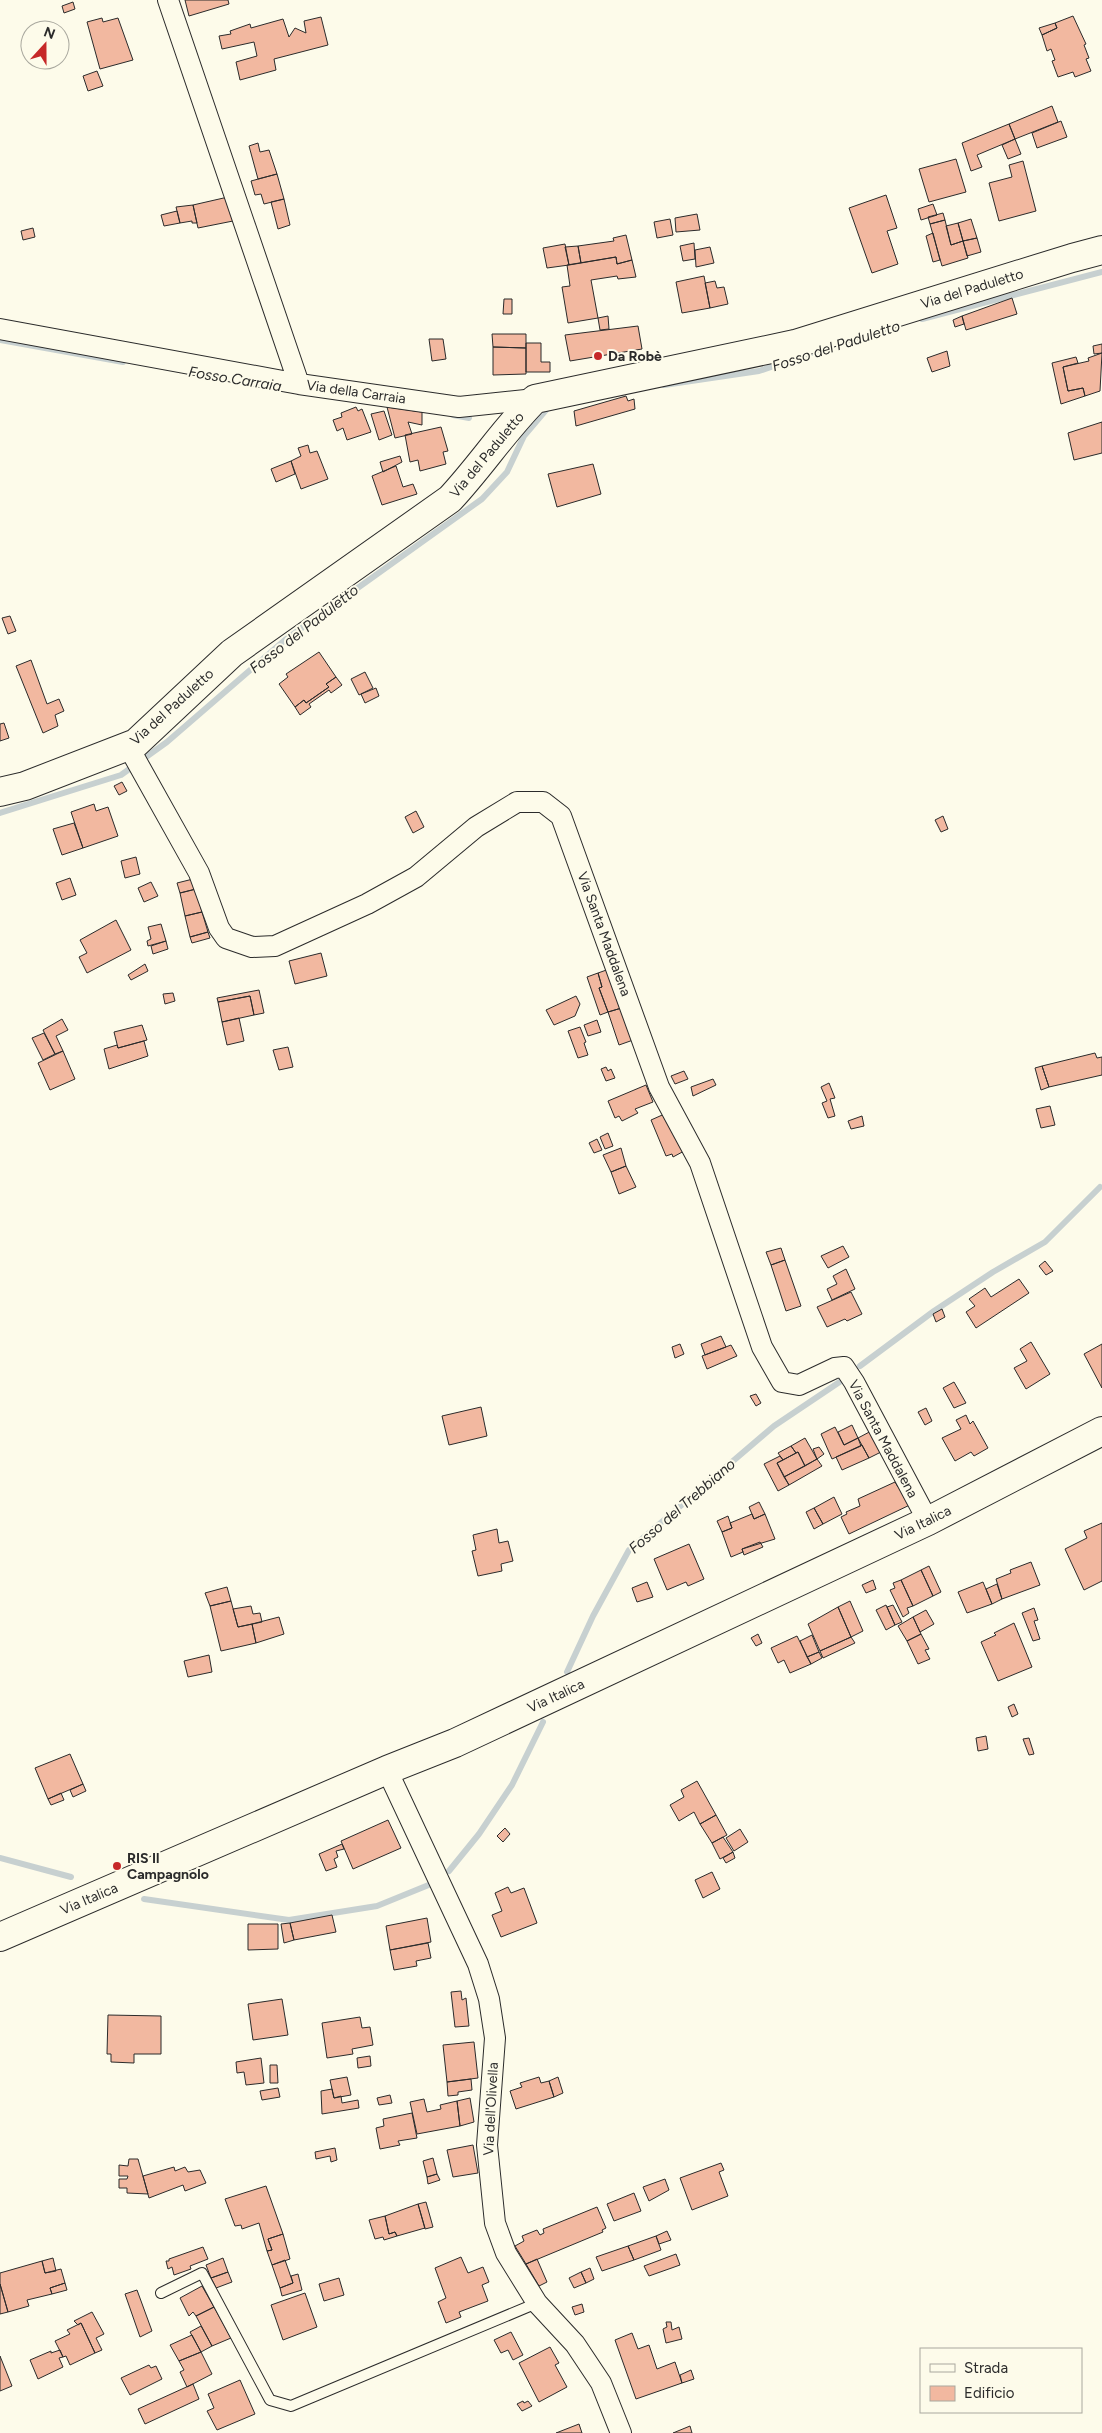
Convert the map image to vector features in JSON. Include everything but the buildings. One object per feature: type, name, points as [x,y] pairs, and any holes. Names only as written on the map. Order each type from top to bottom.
[{"type":"street","points":[[168,0],[299,384]]},
{"type":"street","name":"Via del Paduletto","points":[[0,792],[134,758],[136,743],[232,652],[450,499],[476,472],[512,423],[535,399],[795,344],[1062,260],[1102,250]]},
{"type":"street","name":"Via della Carraia","points":[[0,329],[299,384],[459,407],[535,399]]},
{"type":"street","name":"Via Santa Maddalena","points":[[134,758],[200,873],[220,928],[226,938],[252,947],[275,946],[319,928],[367,904],[416,877],[476,827],[517,802],[543,802],[560,816],[659,1087],[700,1163],[762,1347],[782,1382],[799,1385],[835,1368],[849,1375],[928,1521]]},
{"type":"street","name":"Via Italica","points":[[0,1937],[387,1770],[455,1743],[928,1521],[1102,1431]]},
{"type":"street","name":"Via dell'Olivella","points":[[387,1770],[478,1964],[489,1999],[495,2038],[487,2145],[496,2223],[506,2253],[537,2303],[575,2344],[601,2383],[621,2433]]},
{"type":"lane","points":[[161,2293],[202,2273],[270,2400],[290,2406],[537,2303]]},
{"type":"waterway","name":"Fosso del Paduletto","points":[[922,319],[1102,272]]},
{"type":"waterway","name":"Fosso Carraia","points":[[0,340],[123,362]]},
{"type":"waterway","name":"Fosso del Paduletto","points":[[664,385],[759,371],[817,351]]},
{"type":"waterway","name":"Fosso del Paduletto","points":[[0,813],[121,775],[167,742],[285,640],[482,499],[507,472],[524,436],[546,410]]},
{"type":"waterway","name":"Fosso Carraia","points":[[453,415],[469,418]]},
{"type":"waterway","name":"Fosso del Trebbiano","points":[[860,1366],[934,1311],[993,1272],[1045,1242],[1100,1187]]},
{"type":"waterway","name":"Fosso del Trebbiano","points":[[567,1672],[593,1616],[629,1550],[774,1426],[844,1379]]},
{"type":"waterway","name":"Fosso del Trebbiano","points":[[449,1871],[479,1834],[512,1785],[543,1722]]},
{"type":"waterway","name":"Fosso del Trebbiano","points":[[0,1858],[71,1877]]},
{"type":"waterway","name":"Fosso del Trebbiano","points":[[144,1899],[289,1920],[377,1906],[431,1884]]},
{"type":"place","name":"Da Robè","points":[[598,356]]},
{"type":"place","name":"RIS Il Campagnolo","points":[[117,1866]]}]
